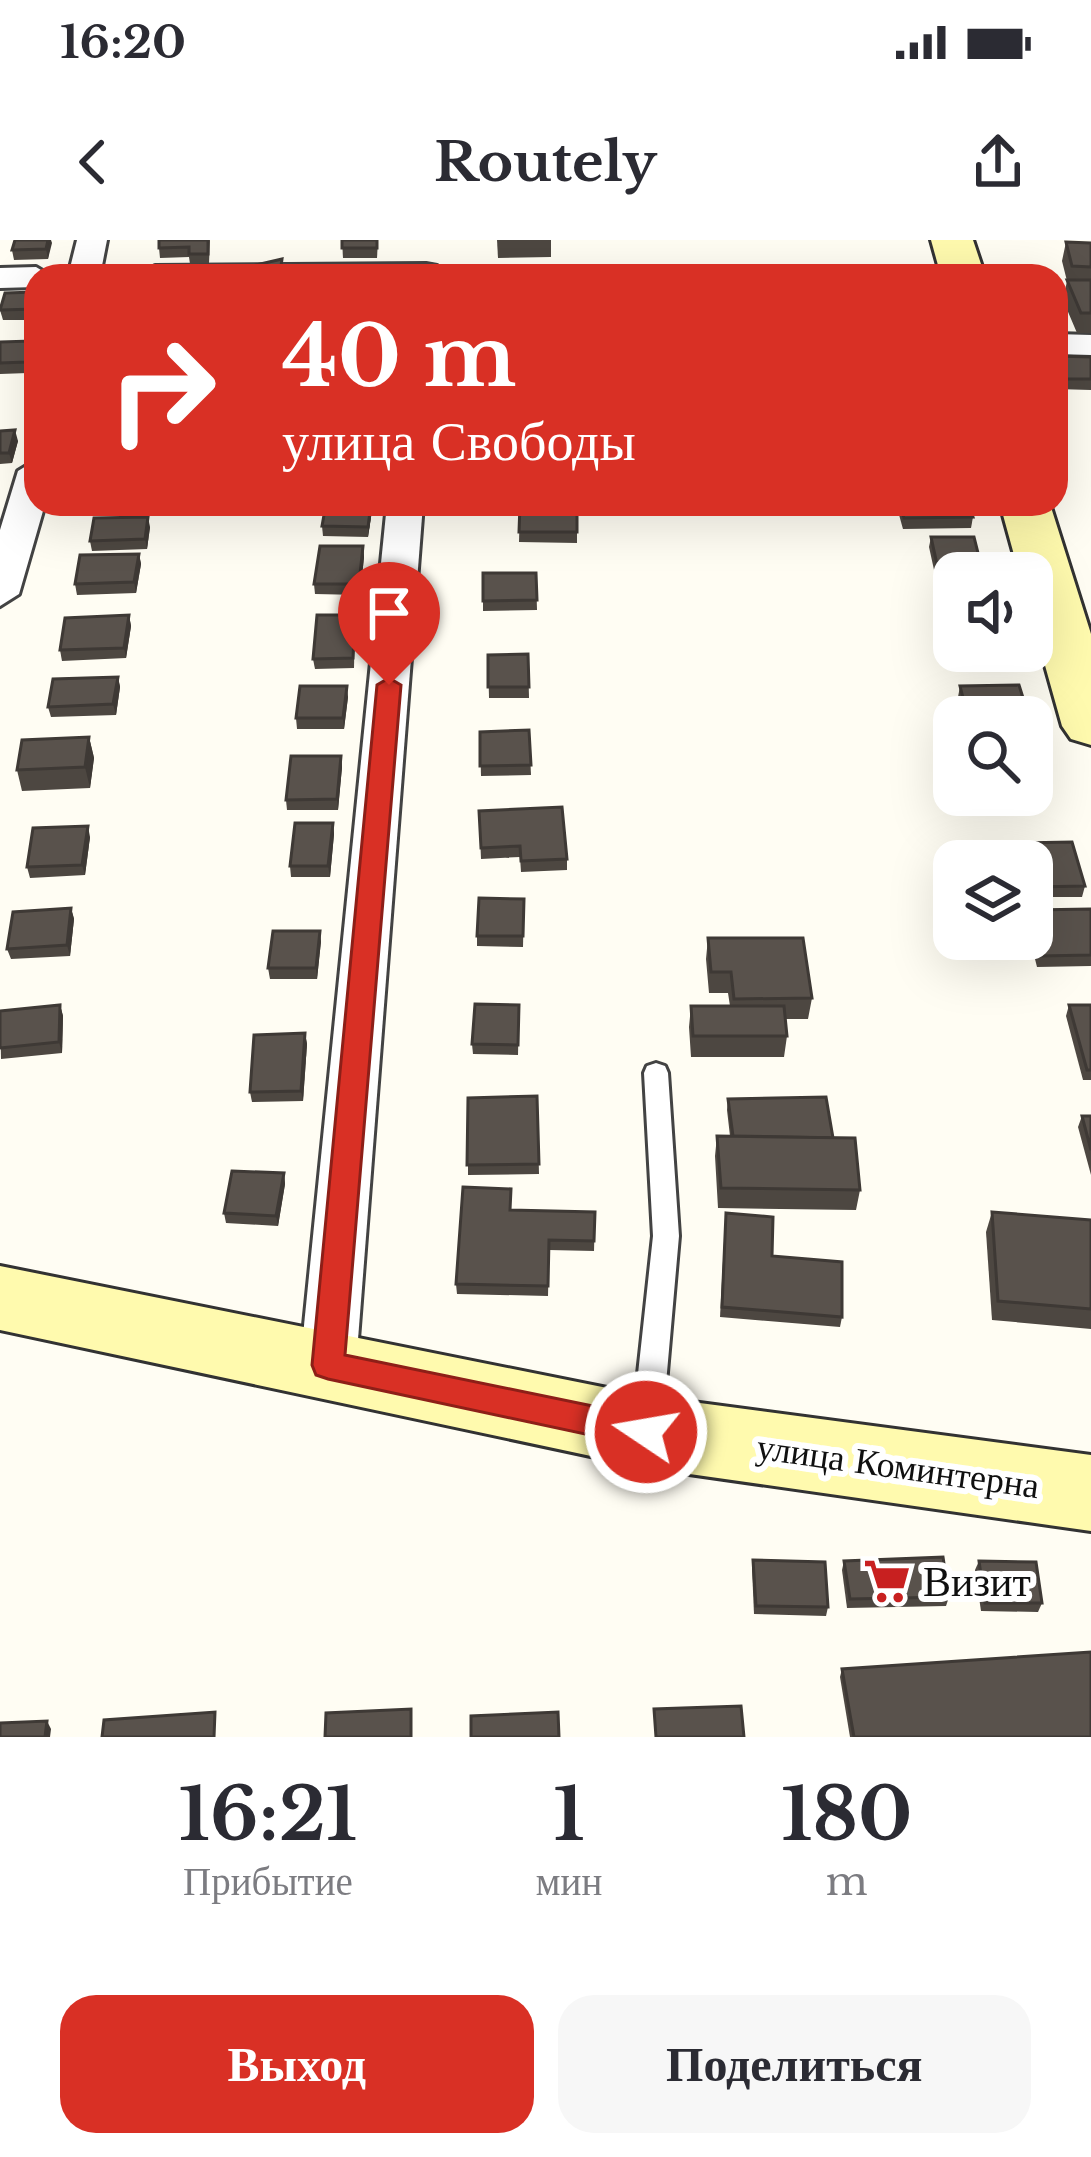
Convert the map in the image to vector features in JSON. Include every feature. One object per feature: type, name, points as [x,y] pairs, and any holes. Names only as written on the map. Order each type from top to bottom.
[{"type":"street","points":[[0,594],[24,512]]},
{"type":"street","points":[[328,1365],[404,516]]},
{"type":"street","points":[[1029,516],[1091,726]]},
{"type":"street","name":"улица Коминтерна","points":[[0,1298],[646,1432],[1091,1492]]},
{"type":"lane","points":[[646,1432],[666,1235],[656,1073]]},
{"type":"building","points":[[15,240],[48,240],[46,249],[12,250]]},
{"type":"building","points":[[159,240],[208,240],[208,254],[189,254],[189,247],[159,248]]},
{"type":"building","points":[[342,240],[377,240],[377,248],[342,248]]},
{"type":"building","points":[[1066,242],[1091,243],[1091,267],[1072,266]]},
{"type":"building","points":[[1068,280],[1091,280],[1091,313],[1081,313]]},
{"type":"building","points":[[24,292],[24,309],[0,310],[5,293]]},
{"type":"building","points":[[24,341],[24,362],[0,363],[0,342]]},
{"type":"building","points":[[1068,356],[1091,357],[1091,379],[1068,379]]},
{"type":"building","points":[[15,430],[9,453],[0,453],[0,431]]},
{"type":"building","points":[[324,516],[369,516],[368,527],[322,526]]},
{"type":"building","points":[[520,516],[577,516],[577,532],[519,532]]},
{"type":"building","points":[[903,516],[973,517],[904,518]]},
{"type":"building","points":[[148,517],[145,539],[90,541],[94,518]]},
{"type":"building","points":[[931,537],[974,537],[978,552],[934,552]]},
{"type":"building","points":[[320,546],[363,546],[359,584],[314,584]]},
{"type":"building","points":[[139,554],[134,582],[75,584],[80,555]]},
{"type":"building","points":[[483,573],[536,573],[537,600],[483,601]]},
{"type":"building","points":[[129,615],[124,648],[60,650],[65,618]]},
{"type":"building","points":[[317,615],[355,615],[353,658],[313,659]]},
{"type":"building","points":[[528,654],[529,687],[488,687],[488,655]]},
{"type":"building","points":[[118,677],[113,704],[48,707],[53,679]]},
{"type":"building","points":[[1019,685],[1022,696],[963,696],[960,686]]},
{"type":"building","points":[[300,686],[347,686],[343,718],[296,718]]},
{"type":"building","points":[[529,730],[531,765],[480,766],[480,732]]},
{"type":"building","points":[[89,737],[85,767],[17,770],[22,740]]},
{"type":"building","points":[[291,756],[341,756],[337,799],[286,800]]},
{"type":"building","points":[[562,807],[567,859],[521,861],[520,846],[481,848],[479,811]]},
{"type":"building","points":[[295,823],[333,823],[328,866],[290,866]]},
{"type":"building","points":[[88,826],[82,865],[27,867],[33,828]]},
{"type":"building","points":[[1053,842],[1072,842],[1085,886],[1053,887]]},
{"type":"building","points":[[479,898],[524,899],[523,936],[477,936]]},
{"type":"building","points":[[71,908],[67,945],[7,949],[13,912]]},
{"type":"building","points":[[1091,909],[1091,955],[1053,956],[1053,910]]},
{"type":"building","points":[[273,931],[320,931],[316,968],[268,968]]},
{"type":"building","points":[[708,938],[803,938],[812,998],[734,999],[731,972],[711,972]]},
{"type":"building","points":[[475,1004],[519,1005],[518,1045],[472,1044]]},
{"type":"building","points":[[60,1005],[59,1042],[0,1048],[0,1011]]},
{"type":"building","points":[[1069,1005],[1091,1005],[1091,1070],[1087,1070]]},
{"type":"building","points":[[691,1006],[784,1006],[787,1036],[693,1036]]},
{"type":"building","points":[[305,1033],[301,1091],[250,1092],[254,1035]]},
{"type":"building","points":[[537,1096],[539,1164],[467,1165],[468,1098]]},
{"type":"building","points":[[826,1097],[833,1138],[733,1136],[728,1099]]},
{"type":"building","points":[[1082,1116],[1091,1116],[1091,1150]]},
{"type":"building","points":[[717,1136],[855,1138],[860,1190],[721,1188]]},
{"type":"building","points":[[232,1171],[284,1173],[276,1216],[224,1213]]},
{"type":"building","points":[[463,1187],[511,1189],[510,1210],[595,1212],[594,1241],[549,1240],[548,1286],[456,1284]]},
{"type":"building","points":[[992,1212],[1091,1220],[1091,1309],[998,1301]]},
{"type":"building","points":[[726,1213],[773,1217],[772,1256],[842,1262],[842,1317],[722,1307]]},
{"type":"building","points":[[943,1557],[949,1597],[850,1599],[844,1561]]},
{"type":"building","points":[[753,1560],[825,1562],[828,1607],[756,1606]]},
{"type":"building","points":[[979,1561],[1036,1562],[1042,1603],[985,1603]]},
{"type":"building","points":[[1091,1652],[1091,1737],[854,1737],[842,1669]]},
{"type":"building","points":[[741,1706],[744,1737],[656,1737],[654,1709]]},
{"type":"building","points":[[411,1709],[411,1737],[325,1737],[326,1713]]},
{"type":"building","points":[[215,1712],[214,1737],[102,1737],[104,1720]]},
{"type":"building","points":[[558,1712],[559,1737],[471,1737],[471,1716]]},
{"type":"building","points":[[47,1721],[45,1737],[0,1737],[0,1723]]},
{"type":"place","name":"Визит","points":[[887,1581]]},
{"type":"route","points":[[389,685],[328,1365],[646,1432]]}]
